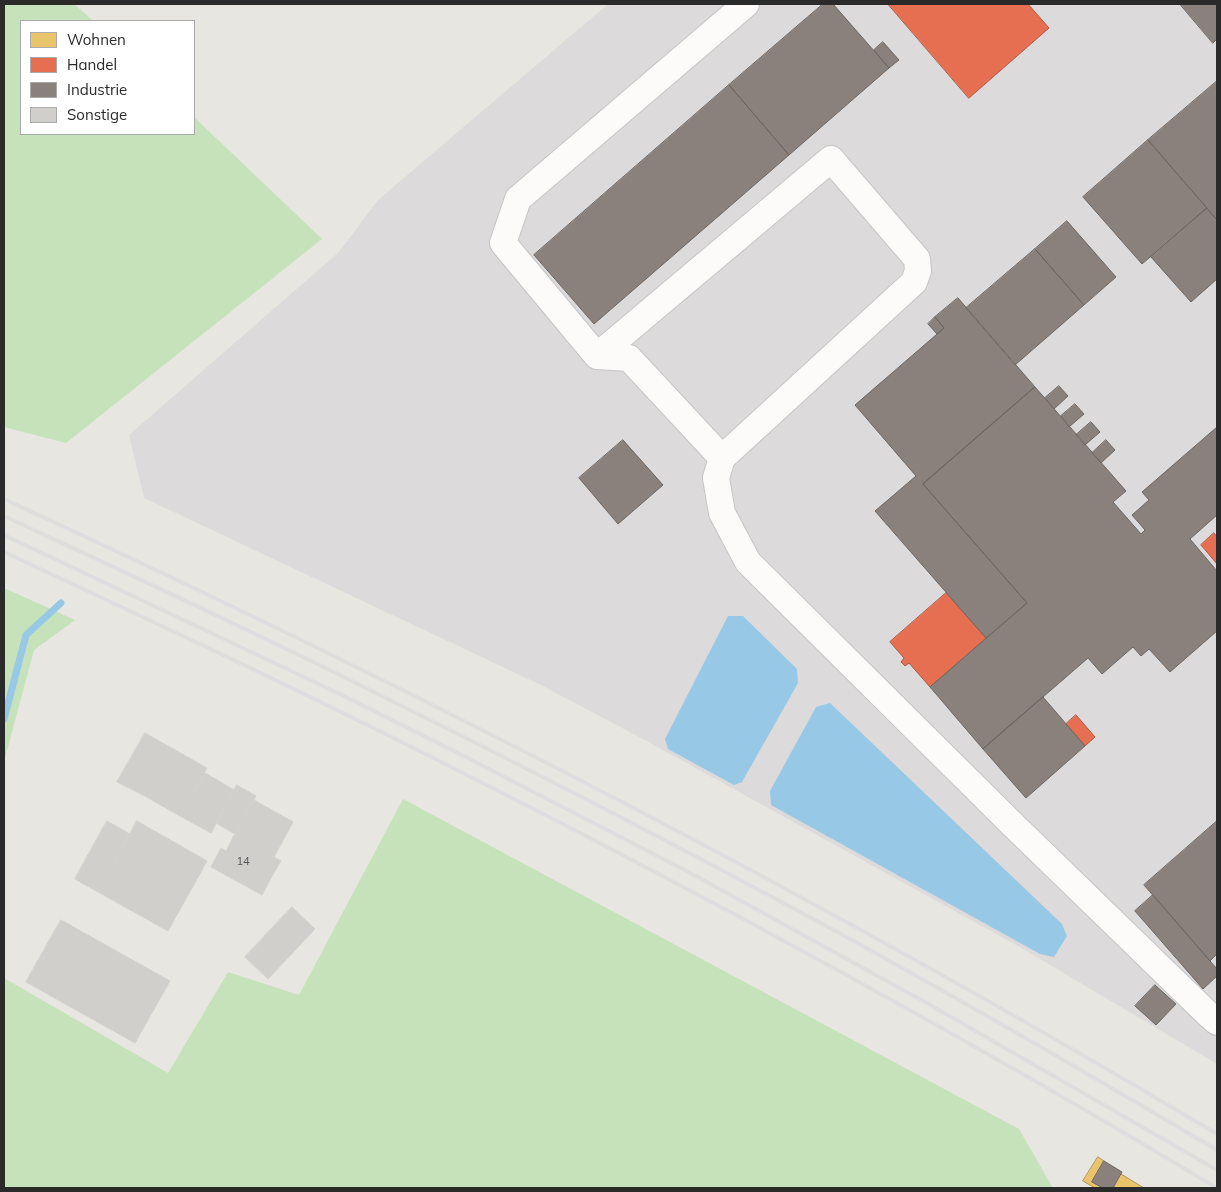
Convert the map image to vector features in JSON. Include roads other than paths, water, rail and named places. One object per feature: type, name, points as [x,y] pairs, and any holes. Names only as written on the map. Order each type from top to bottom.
[{"type":"lane","points":[[722,458],[629,358],[597,356],[504,243],[518,199],[746,4]]},
{"type":"lane","points":[[597,356],[831,159],[917,259],[918,271],[914,282],[722,458],[716,478],[722,513],[748,562],[1008,820],[1217,1022]]},
{"type":"water","points":[[728,616],[743,616],[797,669],[798,683],[742,782],[734,785],[668,749],[665,739]]},
{"type":"water","points":[[830,703],[1062,924],[1067,936],[1054,957],[1040,954],[771,805],[770,791],[816,707]]},
{"type":"waterway","points":[[4,719],[26,635],[61,603]]},
{"type":"railway","points":[[4,499],[313,646],[619,800],[920,963],[1069,1047],[1217,1134]]},
{"type":"railway","points":[[4,516],[309,660],[469,739],[643,829],[918,977],[1217,1150]]},
{"type":"railway","points":[[4,535],[342,695],[696,876],[925,1002],[1217,1170]]},
{"type":"railway","points":[[4,552],[345,714],[650,869],[936,1025],[1217,1188]]}]
